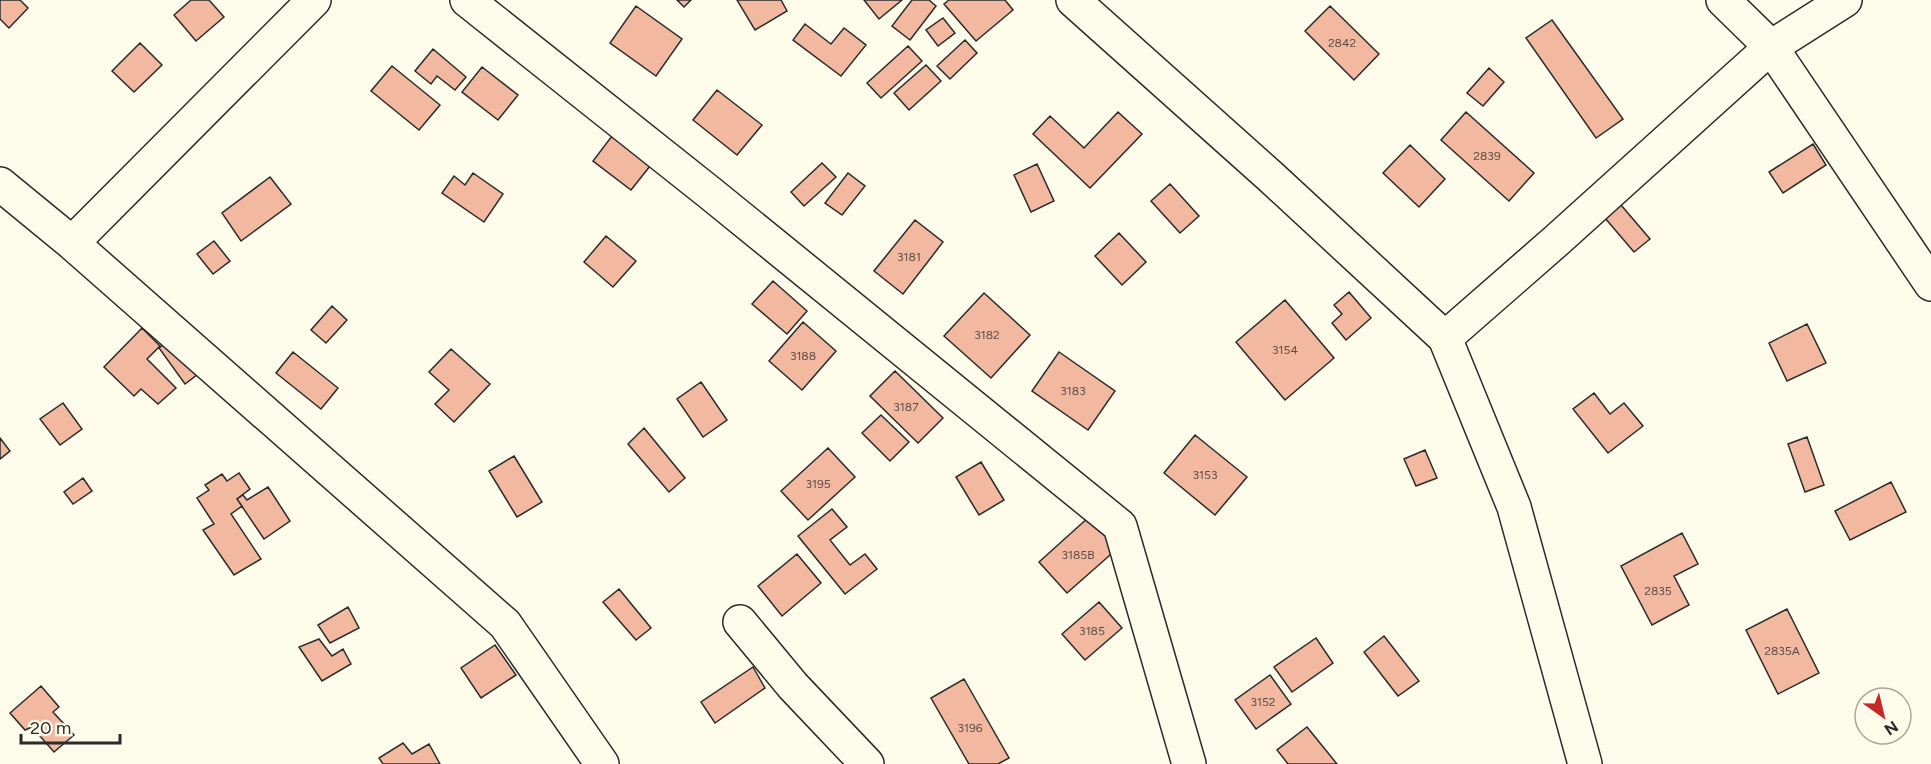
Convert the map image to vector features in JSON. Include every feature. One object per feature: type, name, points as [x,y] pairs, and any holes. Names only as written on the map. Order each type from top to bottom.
[{"type":"street","points":[[72,243],[314,0]]},
{"type":"street","points":[[467,0],[719,200],[1120,526],[1189,764]]},
{"type":"street","points":[[1073,0],[1271,177],[1445,338],[1514,507],[1585,764]]},
{"type":"street","points":[[1723,0],[1770,47],[1931,284]]},
{"type":"street","points":[[1445,338],[1556,242],[1770,47],[1845,0]]},
{"type":"street","points":[[0,184],[72,243],[505,624],[602,764]]},
{"type":"street","points":[[740,622],[793,686],[867,764]]},
{"type":"building","points":[[0,0],[20,0],[28,8],[9,28],[0,19]]},
{"type":"building","points":[[191,0],[209,0],[224,17],[196,41],[174,15]]},
{"type":"building","points":[[677,0],[691,0],[684,7]]},
{"type":"building","points":[[737,0],[781,0],[787,11],[755,30]]},
{"type":"building","points":[[864,0],[902,0],[879,19]]},
{"type":"building","points":[[912,0],[929,0],[936,6],[910,40],[892,26]]},
{"type":"building","points":[[949,0],[1005,0],[1013,10],[976,41],[944,4]]},
{"type":"building","points":[[636,6],[682,39],[656,76],[610,43]]},
{"type":"building","points":[[1330,6],[1379,54],[1354,80],[1305,31]]},
{"type":"building","points":[[943,18],[955,33],[938,46],[926,30]]},
{"type":"building","points":[[1552,20],[1623,119],[1596,138],[1526,38]]},
{"type":"building","points":[[805,24],[831,44],[844,28],[866,45],[841,76],[793,40]]},
{"type":"building","points":[[965,40],[977,53],[950,79],[937,66]]},
{"type":"building","points":[[140,43],[162,65],[134,92],[112,71]]},
{"type":"building","points":[[908,46],[922,61],[881,98],[867,83]]},
{"type":"building","points":[[433,49],[466,77],[455,90],[437,76],[431,84],[415,71]]},
{"type":"building","points":[[926,65],[941,81],[909,110],[894,93]]},
{"type":"building","points":[[392,66],[440,105],[419,130],[371,91]]},
{"type":"building","points":[[482,67],[518,95],[498,120],[462,92]]},
{"type":"building","points":[[1489,68],[1504,82],[1483,106],[1467,93]]},
{"type":"building","points":[[717,90],[762,125],[737,155],[693,120]]},
{"type":"building","points":[[1118,112],[1142,134],[1090,188],[1033,134],[1050,116],[1084,148]]},
{"type":"building","points":[[1466,112],[1534,173],[1509,201],[1441,140]]},
{"type":"building","points":[[612,136],[650,166],[631,190],[593,161]]},
{"type":"building","points":[[1813,144],[1826,165],[1783,193],[1769,172]]},
{"type":"building","points":[[1410,145],[1445,179],[1419,207],[1383,173]]},
{"type":"building","points":[[822,163],[836,177],[804,206],[791,192]]},
{"type":"building","points":[[1037,164],[1054,201],[1031,212],[1014,175]]},
{"type":"building","points":[[473,173],[503,194],[484,222],[442,193],[454,176],[465,185]]},
{"type":"building","points":[[848,173],[865,186],[842,215],[825,203]]},
{"type":"building","points":[[270,177],[291,204],[241,241],[222,213]]},
{"type":"building","points":[[1170,184],[1199,216],[1180,233],[1151,201]]},
{"type":"building","points":[[1615,198],[1650,239],[1634,252],[1599,211]]},
{"type":"building","points":[[915,220],[943,242],[903,294],[874,271]]},
{"type":"building","points":[[1119,233],[1146,262],[1122,285],[1095,256]]},
{"type":"building","points":[[606,236],[636,261],[613,287],[584,262]]},
{"type":"building","points":[[214,241],[230,261],[213,274],[197,254]]},
{"type":"building","points":[[773,281],[807,311],[787,334],[752,304]]},
{"type":"building","points":[[1349,292],[1371,318],[1346,340],[1332,323],[1342,314],[1334,305]]},
{"type":"building","points":[[984,293],[1030,335],[991,378],[944,336]]},
{"type":"building","points":[[1285,300],[1334,358],[1285,400],[1236,342]]},
{"type":"building","points":[[332,306],[347,320],[326,343],[311,330]]},
{"type":"building","points":[[803,322],[836,351],[802,390],[769,361]]},
{"type":"building","points":[[1807,324],[1826,363],[1787,381],[1769,343]]},
{"type":"building","points":[[142,328],[160,346],[147,359],[176,388],[158,404],[141,389],[134,396],[104,367]]},
{"type":"building","points":[[177,335],[202,371],[185,384],[159,348]]},
{"type":"building","points":[[451,349],[490,384],[454,422],[435,404],[449,390],[429,372]]},
{"type":"building","points":[[293,352],[338,388],[321,409],[276,373]]},
{"type":"building","points":[[1059,352],[1115,391],[1088,430],[1032,391]]},
{"type":"building","points":[[895,371],[943,418],[918,443],[870,396]]},
{"type":"building","points":[[701,382],[727,420],[703,437],[677,399]]},
{"type":"building","points":[[1594,393],[1610,414],[1624,403],[1643,426],[1608,453],[1573,409]]},
{"type":"building","points":[[63,403],[82,429],[60,445],[40,419]]},
{"type":"building","points":[[881,415],[909,442],[890,461],[862,433]]},
{"type":"building","points":[[644,428],[685,478],[669,492],[628,444]]},
{"type":"building","points":[[1195,435],[1247,477],[1215,515],[1164,473]]},
{"type":"building","points":[[1807,437],[1824,485],[1805,492],[1788,444]]},
{"type":"building","points":[[0,438],[10,451],[0,459]]},
{"type":"building","points":[[828,448],[855,477],[808,520],[781,491]]},
{"type":"building","points":[[1425,450],[1437,478],[1416,486],[1404,459]]},
{"type":"building","points":[[514,456],[542,502],[517,517],[489,471]]},
{"type":"building","points":[[981,462],[1004,500],[979,515],[956,477]]},
{"type":"building","points":[[239,473],[250,489],[237,499],[242,506],[231,514],[261,559],[234,575],[203,530],[214,524],[197,498],[209,490],[205,485],[222,474],[227,481]]},
{"type":"building","points":[[83,478],[92,491],[73,504],[64,492]]},
{"type":"building","points":[[1891,482],[1906,512],[1850,540],[1835,511]]},
{"type":"building","points":[[268,487],[290,521],[264,539],[237,499],[243,495],[247,500]]},
{"type":"building","points":[[832,509],[847,527],[830,540],[850,565],[865,554],[877,569],[845,594],[798,536]]},
{"type":"building","points":[[1090,516],[1118,548],[1067,593],[1039,562]]},
{"type":"building","points":[[1682,533],[1698,564],[1674,576],[1689,605],[1652,625],[1621,566]]},
{"type":"building","points":[[797,554],[821,583],[782,616],[758,586]]},
{"type":"building","points":[[619,589],[651,628],[636,640],[603,602]]},
{"type":"building","points":[[1099,602],[1122,628],[1085,660],[1062,634]]},
{"type":"building","points":[[348,607],[359,628],[330,643],[318,625]]},
{"type":"building","points":[[1787,609],[1819,673],[1778,694],[1746,630]]},
{"type":"building","points":[[1384,636],[1419,681],[1398,696],[1364,652]]},
{"type":"building","points":[[1316,638],[1333,663],[1292,692],[1274,667]]},
{"type":"building","points":[[319,639],[332,656],[343,649],[351,664],[322,681],[299,647]]},
{"type":"building","points":[[495,645],[516,675],[481,698],[461,668]]},
{"type":"building","points":[[753,667],[765,688],[715,723],[701,702]]},
{"type":"building","points":[[1270,675],[1291,704],[1256,729],[1235,700]]},
{"type":"building","points":[[964,679],[1009,758],[998,764],[969,764],[931,698]]},
{"type":"building","points":[[41,686],[59,707],[53,712],[74,735],[54,752],[32,727],[25,730],[10,713]]},
{"type":"building","points":[[1307,727],[1337,764],[1288,764],[1277,750]]},
{"type":"building","points":[[403,743],[412,754],[429,744],[440,764],[383,764],[379,758]]}]
